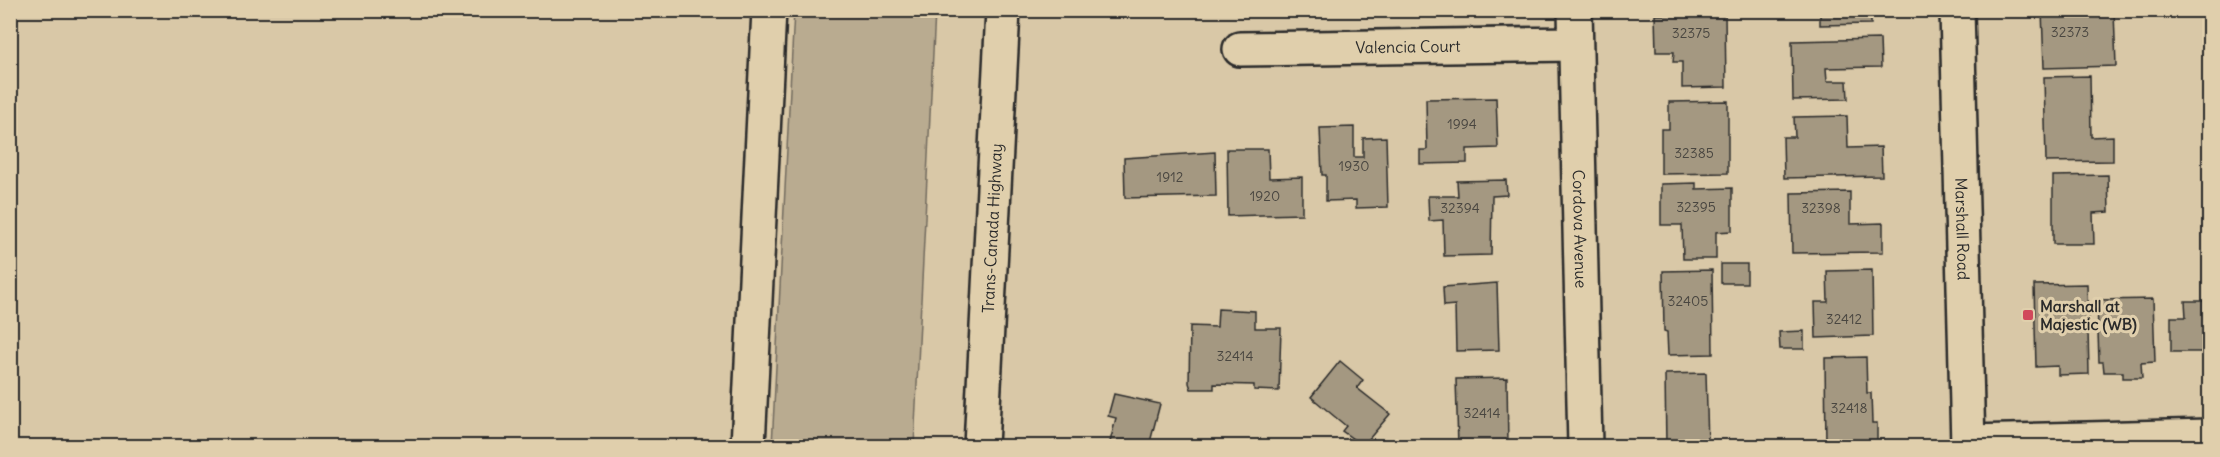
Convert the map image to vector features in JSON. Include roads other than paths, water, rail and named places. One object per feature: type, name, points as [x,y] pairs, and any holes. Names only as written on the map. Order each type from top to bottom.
[{"type":"main road","points":[[748,447],[769,10]]},
{"type":"main road","name":"Trans-Canada Highway","points":[[981,447],[1003,10]]},
{"type":"main road","name":"Cordova Avenue","points":[[1575,10],[1586,447]]},
{"type":"main road","name":"Marshall Road","points":[[1957,10],[1968,444]]},
{"type":"main road","name":"Valencia Court","points":[[1240,50],[1575,44]]},
{"type":"main road","points":[[1968,444],[2210,436]]},
{"type":"place","name":"Marshall at Majestic (WB)","points":[[2028,315]]}]
